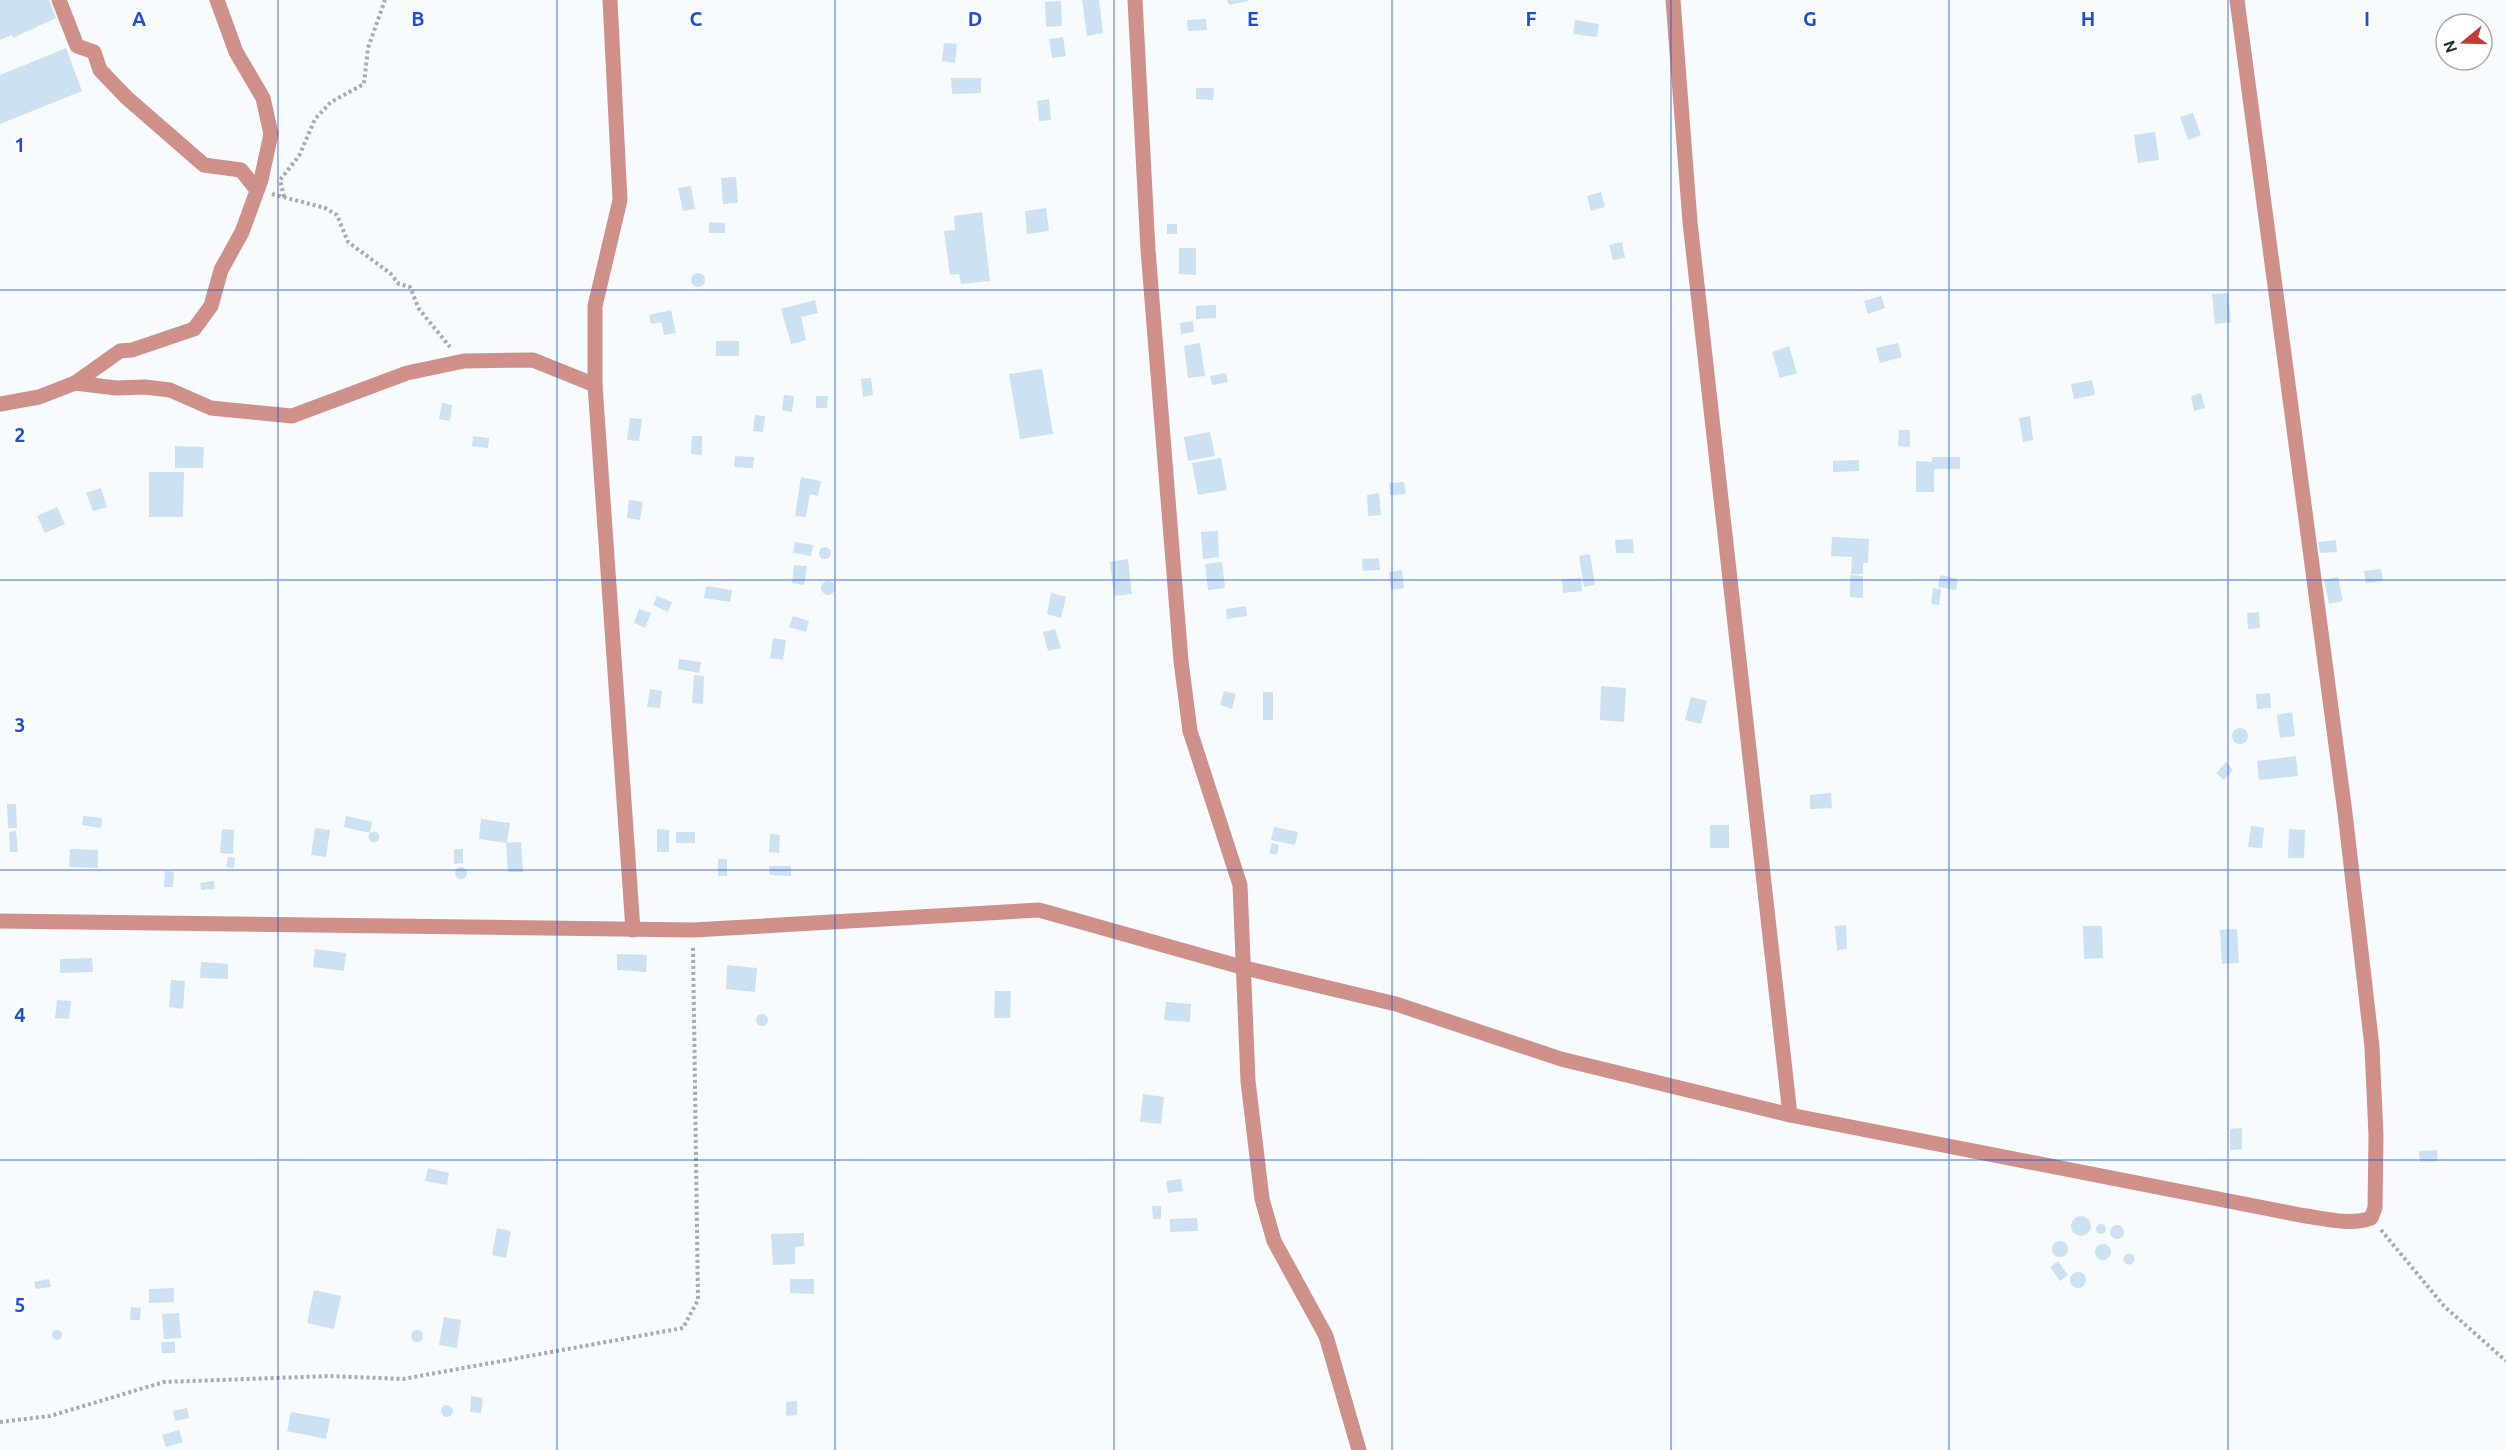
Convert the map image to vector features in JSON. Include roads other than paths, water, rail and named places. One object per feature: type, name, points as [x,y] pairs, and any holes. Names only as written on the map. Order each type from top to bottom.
[{"type":"street","points":[[59,0],[76,46],[94,52],[100,69],[127,98],[204,165],[241,170],[257,190]]},
{"type":"street","points":[[0,404],[39,397],[75,383],[120,351],[132,350],[194,329],[211,306],[221,270],[242,232],[257,190],[271,134],[263,98],[236,52],[218,0]]},
{"type":"street","points":[[610,0],[620,200],[595,306],[595,385],[633,930]]},
{"type":"street","points":[[1135,0],[1148,250],[1181,661],[1190,731],[1240,885],[1248,1081],[1262,1199],[1275,1241],[1326,1336],[1359,1450]]},
{"type":"street","points":[[1673,0],[1690,222],[1790,1115]]},
{"type":"street","points":[[0,921],[693,930],[1039,910],[1245,968],[1396,1004],[1561,1059],[1790,1115],[2300,1215],[2349,1221],[2371,1218],[2375,1208],[2376,1136],[2372,1047],[2345,813],[2237,0]]},
{"type":"street","points":[[75,383],[116,388],[145,387],[170,390],[212,408],[292,416],[407,373],[464,361],[533,360],[595,385]]}]
